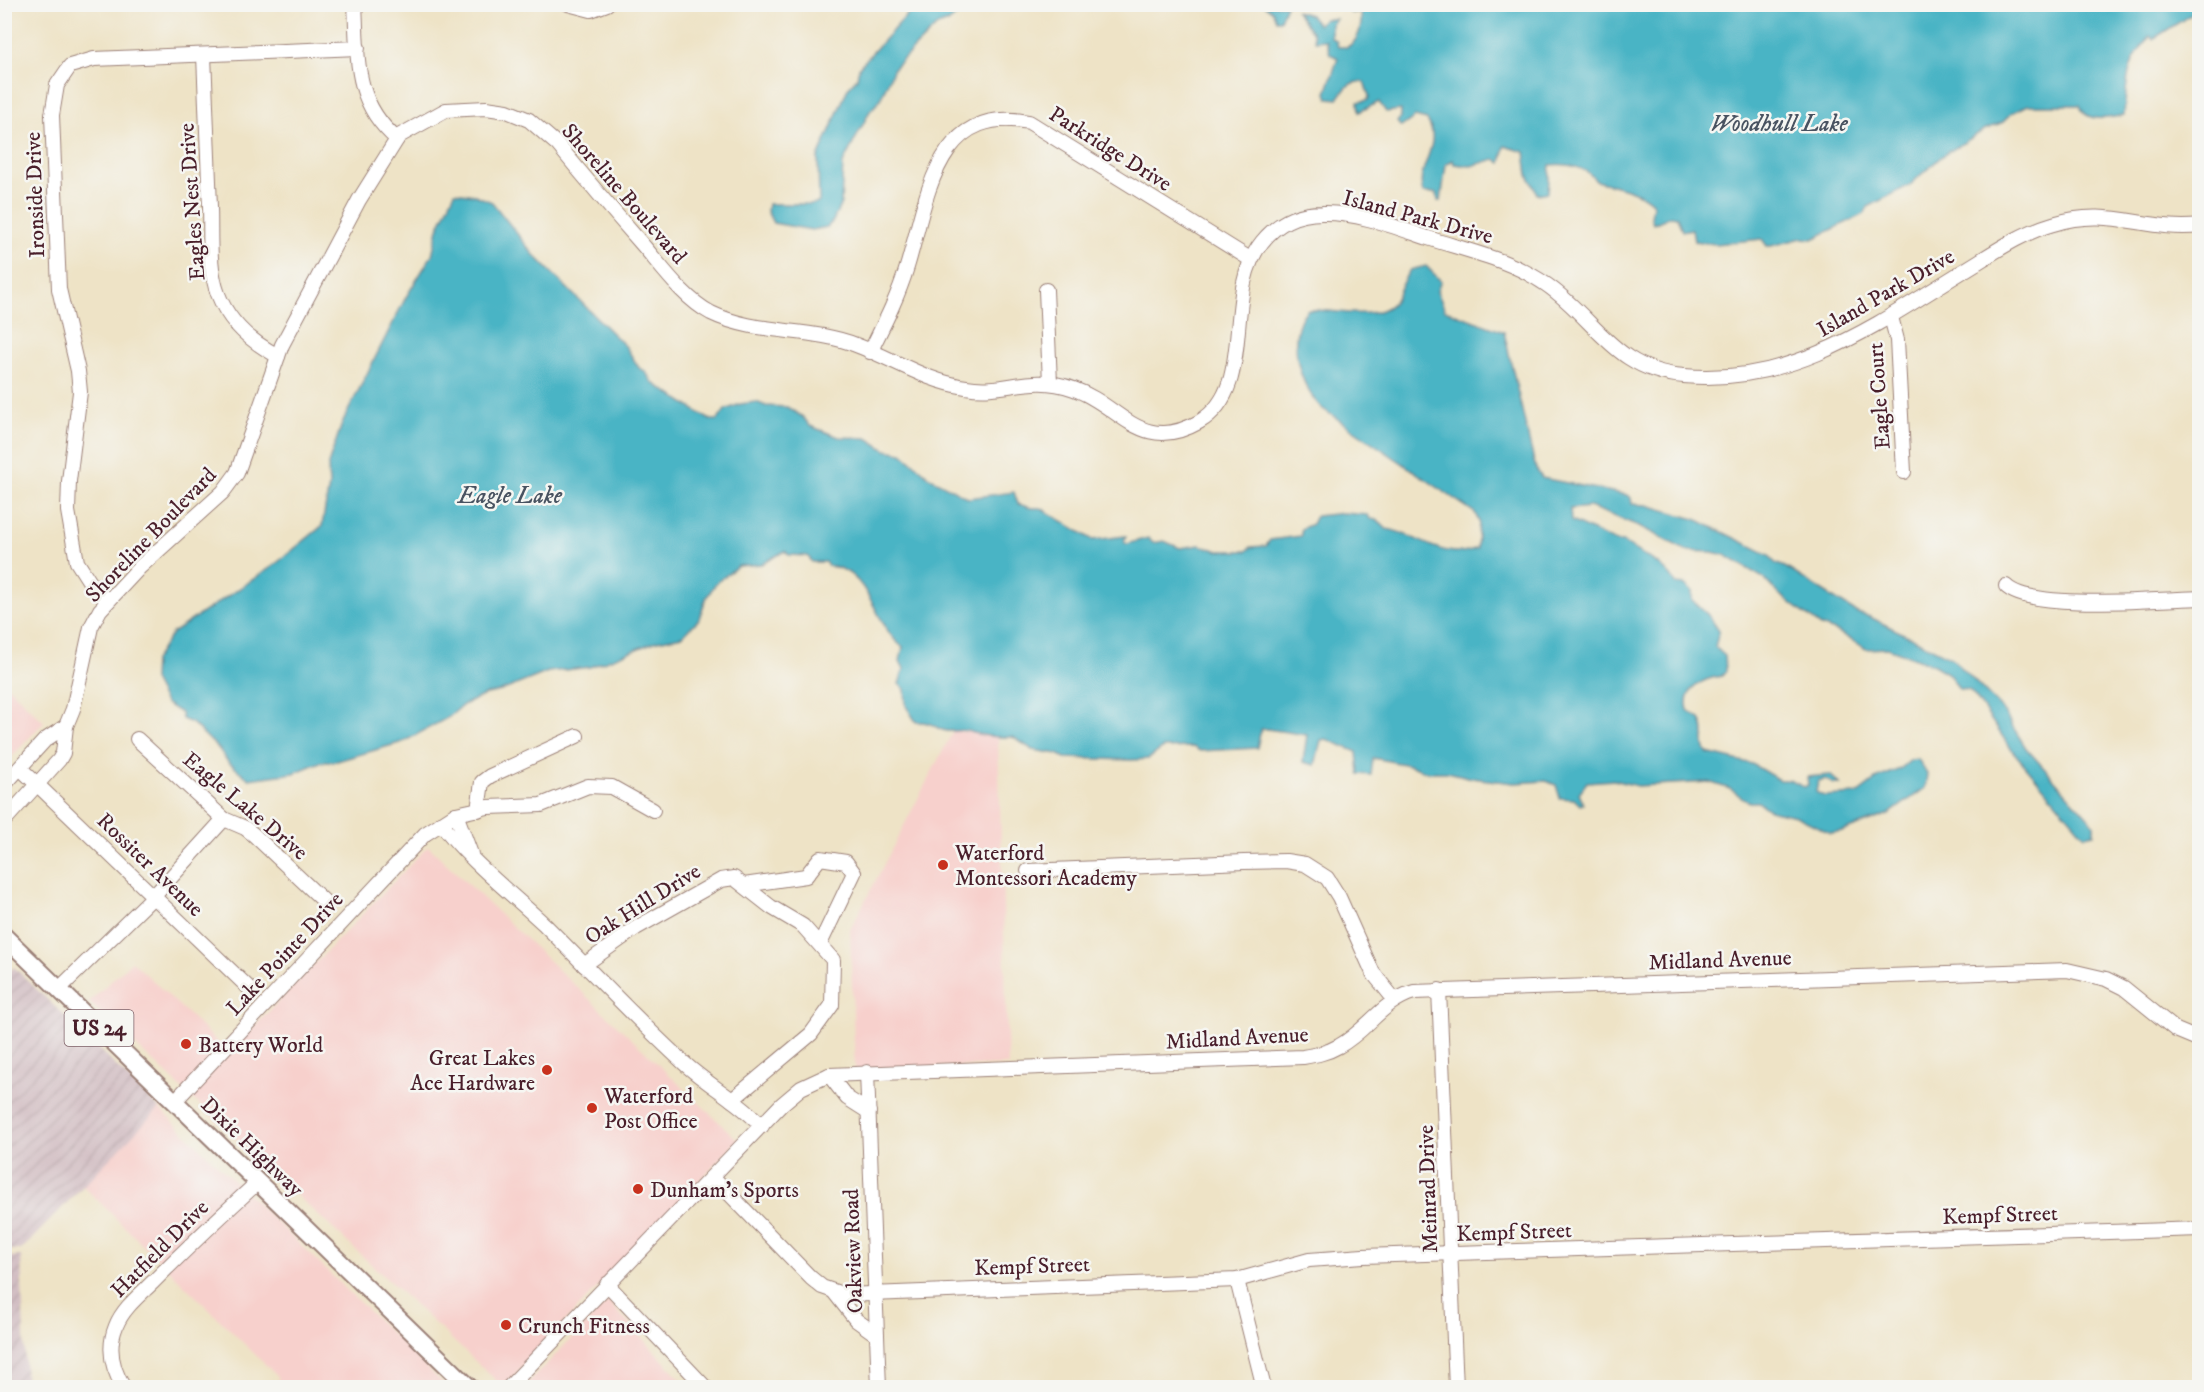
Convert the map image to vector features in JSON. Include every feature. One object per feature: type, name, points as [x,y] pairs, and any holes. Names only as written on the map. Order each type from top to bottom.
[{"type":"main road","name":"Dixie Highway","points":[[4,936],[470,1388]]},
{"type":"street","points":[[355,4],[359,73],[366,100],[381,125],[397,139]]},
{"type":"street","points":[[568,4],[591,10],[606,4]]},
{"type":"street","name":"Ironside Drive","points":[[108,601],[93,587],[77,562],[70,534],[69,481],[80,392],[78,371],[59,288],[52,102],[63,76],[70,66],[79,61],[358,48]]},
{"type":"street","name":"Eagles Nest Drive","points":[[204,55],[211,243],[218,294],[230,318],[237,326],[258,346],[278,356]]},
{"type":"street","name":"Shoreline Boulevard","points":[[4,821],[39,785],[63,753],[66,726],[73,709],[91,627],[108,601],[140,567],[224,492],[237,473],[278,356],[343,230],[397,139],[420,123],[446,110],[486,108],[507,111],[529,120],[558,145],[661,266],[693,300],[709,312],[745,323],[855,344],[928,379],[973,388],[1033,381],[1050,383],[1084,393],[1132,426],[1145,430],[1181,430],[1212,412],[1222,399],[1233,373],[1241,289],[1250,259]]},
{"type":"street","name":"Parkridge Drive","points":[[870,352],[903,279],[935,170],[962,133],[994,120],[1029,122],[1250,259]]},
{"type":"street","name":"Island Park Drive","points":[[1250,259],[1271,231],[1285,220],[1305,214],[1340,214],[1387,225],[1515,266],[1559,294],[1586,322],[1629,359],[1662,373],[1680,376],[1723,376],[1779,368],[1824,353],[1891,317],[2001,248],[2048,225],[2099,216],[2173,227],[2199,226]]},
{"type":"street","points":[[1046,290],[1050,383]]},
{"type":"street","name":"Eagle Court","points":[[1891,317],[1897,340],[1904,472]]},
{"type":"street","points":[[2006,585],[2022,594],[2070,602],[2199,598]]},
{"type":"street","points":[[4,785],[45,740],[66,726]]},
{"type":"street","points":[[478,810],[482,782],[490,776],[577,736]]},
{"type":"street","name":"Eagle Lake Drive","points":[[136,739],[224,819],[245,828],[254,835],[327,904]]},
{"type":"street","name":"Rossiter Avenue","points":[[20,768],[252,991]]},
{"type":"street","points":[[471,854],[456,814],[478,810],[541,806],[577,790],[601,786],[625,792],[653,810]]},
{"type":"street","name":"Lake Pointe Drive","points":[[175,1101],[425,834],[456,814]]},
{"type":"street","points":[[59,989],[154,896],[224,819]]},
{"type":"street","points":[[441,823],[456,843],[471,854],[682,1062],[762,1126]]},
{"type":"street","points":[[744,885],[807,876],[820,858],[846,861],[854,873],[820,944]]},
{"type":"street","points":[[1028,871],[1244,862],[1286,861],[1305,864],[1327,878],[1339,897],[1373,973],[1394,999]]},
{"type":"street","name":"Oak Hill Drive","points":[[584,965],[636,928],[699,890],[721,880],[735,878],[744,885]]},
{"type":"street","points":[[732,1100],[810,1034],[832,1005],[833,960],[803,926],[771,907],[744,885]]},
{"type":"street","name":"Midland Avenue","points":[[508,1388],[762,1126],[801,1088],[829,1075],[1303,1057],[1322,1054],[1339,1046],[1394,999],[1414,992],[2067,970],[2106,979],[2124,988],[2176,1030],[2199,1040]]},
{"type":"street","name":"Meinrad Drive","points":[[1439,990],[1456,1388]]},
{"type":"street","name":"Oakview Road","points":[[867,1072],[879,1388]]},
{"type":"street","points":[[829,1075],[847,1098],[869,1112]]},
{"type":"street","name":"Kempf Street","points":[[712,1177],[811,1278],[822,1287],[845,1295],[1237,1280],[1309,1260],[2199,1229]]},
{"type":"street","name":"Hatfield Drive","points":[[124,1388],[112,1363],[111,1348],[113,1334],[122,1312],[194,1240],[258,1182]]},
{"type":"street","points":[[1237,1280],[1264,1388]]},
{"type":"street","points":[[607,1284],[706,1388]]},
{"type":"street","name":"Kempf Street","points":[[834,1292],[856,1320],[877,1335]]},
{"type":"shaded area","points":[[5,684],[44,722],[4,764]]},
{"type":"shaded area","name":"Waterford Montessori Academy","points":[[953,731],[984,733],[998,738],[1008,1065],[855,1070],[850,930]]},
{"type":"shaded area","points":[[428,846],[738,1140],[503,1387],[89,1002],[132,961],[229,1053]]},
{"type":"shaded area","points":[[14,967],[159,1108],[21,1250],[5,1250],[4,977]]},
{"type":"shaded area","points":[[159,1108],[447,1387],[270,1387],[279,1378],[82,1185]]},
{"type":"shaded area","points":[[21,1256],[26,1387],[5,1387],[5,1257]]},
{"type":"shaded area","points":[[608,1301],[688,1387],[524,1387]]},
{"type":"water","name":"Woodhull Lake","points":[[2199,4],[2200,9],[2153,39],[2150,36],[2142,47],[2131,65],[2124,115],[2098,118],[2087,115],[2080,105],[2028,105],[2012,113],[2003,122],[1984,130],[1942,156],[1910,185],[1868,207],[1864,214],[1813,239],[1802,238],[1767,246],[1762,239],[1715,244],[1694,241],[1692,229],[1682,231],[1677,217],[1671,216],[1653,224],[1651,217],[1653,204],[1648,199],[1626,189],[1596,181],[1587,172],[1575,167],[1550,165],[1548,192],[1537,194],[1528,175],[1525,152],[1505,146],[1501,163],[1495,159],[1471,166],[1454,164],[1453,160],[1446,164],[1441,201],[1438,201],[1437,193],[1423,193],[1422,174],[1432,139],[1427,120],[1415,117],[1401,127],[1397,122],[1401,117],[1401,110],[1386,112],[1379,102],[1359,112],[1358,102],[1368,100],[1369,96],[1364,82],[1349,85],[1338,99],[1328,98],[1326,93],[1338,58],[1330,54],[1326,40],[1315,41],[1313,33],[1296,11],[1310,15],[1318,25],[1324,19],[1336,19],[1331,25],[1331,38],[1336,40],[1338,47],[1347,47],[1355,40],[1359,32],[1361,12],[1351,13],[1343,5],[1336,5]]},
{"type":"water","points":[[916,5],[970,5],[949,22],[937,26],[894,68],[880,100],[870,111],[843,163],[841,203],[833,221],[827,227],[812,230],[773,223],[767,211],[768,204],[819,202],[818,158],[848,88],[857,78],[859,67]]},
{"type":"water","points":[[1264,5],[1286,5],[1280,20],[1276,20],[1273,12]]},
{"type":"water","name":"Eagle Lake","points":[[455,192],[475,195],[492,202],[534,255],[626,347],[639,368],[645,371],[653,383],[710,420],[718,420],[725,410],[740,404],[756,402],[766,406],[787,407],[803,417],[810,426],[839,437],[867,438],[886,450],[902,453],[931,478],[968,498],[1014,492],[1018,504],[1041,508],[1093,540],[1126,536],[1124,541],[1126,544],[1148,538],[1153,543],[1164,541],[1180,548],[1200,545],[1219,551],[1247,551],[1251,547],[1266,546],[1270,540],[1301,536],[1301,529],[1312,524],[1316,516],[1344,513],[1368,515],[1370,519],[1380,522],[1386,529],[1397,531],[1441,549],[1465,552],[1477,548],[1479,522],[1475,513],[1323,409],[1308,389],[1298,362],[1297,334],[1300,321],[1307,310],[1354,313],[1378,311],[1388,307],[1395,300],[1410,270],[1426,266],[1441,281],[1437,291],[1445,310],[1504,332],[1536,469],[1542,478],[1627,495],[1631,498],[1632,504],[1647,505],[1698,520],[1769,555],[1775,563],[1857,613],[1870,617],[1952,658],[2001,708],[2026,748],[2094,824],[2094,834],[2085,836],[2012,750],[1974,695],[1969,690],[1959,689],[1949,674],[1934,665],[1888,648],[1866,649],[1838,632],[1821,626],[1779,594],[1765,579],[1725,555],[1687,551],[1639,526],[1590,507],[1570,509],[1571,521],[1616,542],[1623,542],[1660,565],[1676,584],[1685,585],[1692,591],[1692,600],[1709,616],[1719,631],[1715,647],[1725,656],[1726,671],[1722,676],[1709,679],[1696,686],[1688,696],[1687,702],[1688,710],[1702,723],[1707,753],[1752,764],[1779,780],[1789,780],[1804,787],[1808,785],[1807,777],[1830,775],[1840,784],[1833,784],[1826,779],[1818,781],[1816,792],[1824,796],[1857,794],[1878,778],[1900,769],[1911,760],[1918,759],[1927,774],[1925,788],[1889,814],[1843,831],[1830,833],[1796,816],[1769,810],[1758,802],[1749,802],[1730,789],[1709,782],[1637,786],[1614,780],[1587,782],[1579,793],[1583,804],[1580,805],[1574,799],[1560,798],[1556,785],[1546,781],[1514,783],[1472,778],[1448,772],[1427,772],[1409,765],[1373,758],[1371,775],[1359,774],[1357,752],[1326,739],[1321,740],[1315,765],[1303,762],[1307,735],[1267,729],[1261,729],[1257,748],[1200,751],[1193,747],[1163,748],[1148,759],[1132,760],[1065,758],[1058,754],[1033,750],[1013,737],[989,736],[965,730],[947,731],[931,724],[916,722],[906,706],[905,689],[899,684],[904,669],[900,661],[903,647],[886,627],[863,588],[854,577],[842,569],[828,566],[825,562],[812,562],[808,556],[789,555],[785,551],[761,564],[738,566],[716,583],[706,598],[699,619],[682,636],[657,641],[590,667],[548,672],[501,691],[487,694],[463,705],[449,717],[403,742],[337,761],[320,762],[294,773],[249,779],[228,762],[219,749],[192,723],[182,719],[181,713],[165,703],[153,680],[154,661],[172,633],[273,566],[322,526],[329,486],[328,464],[343,421],[406,297],[432,255],[438,229]]},
{"type":"place","name":"Waterford Montessori Academy","points":[[943,865]]},
{"type":"place","name":"Battery World","points":[[186,1044]]},
{"type":"place","name":"Great Lakes Ace Hardware","points":[[547,1070]]},
{"type":"place","name":"Waterford Post Office","points":[[592,1108]]},
{"type":"place","name":"Dunham's Sports","points":[[638,1189]]},
{"type":"place","name":"Crunch Fitness","points":[[506,1325]]}]
